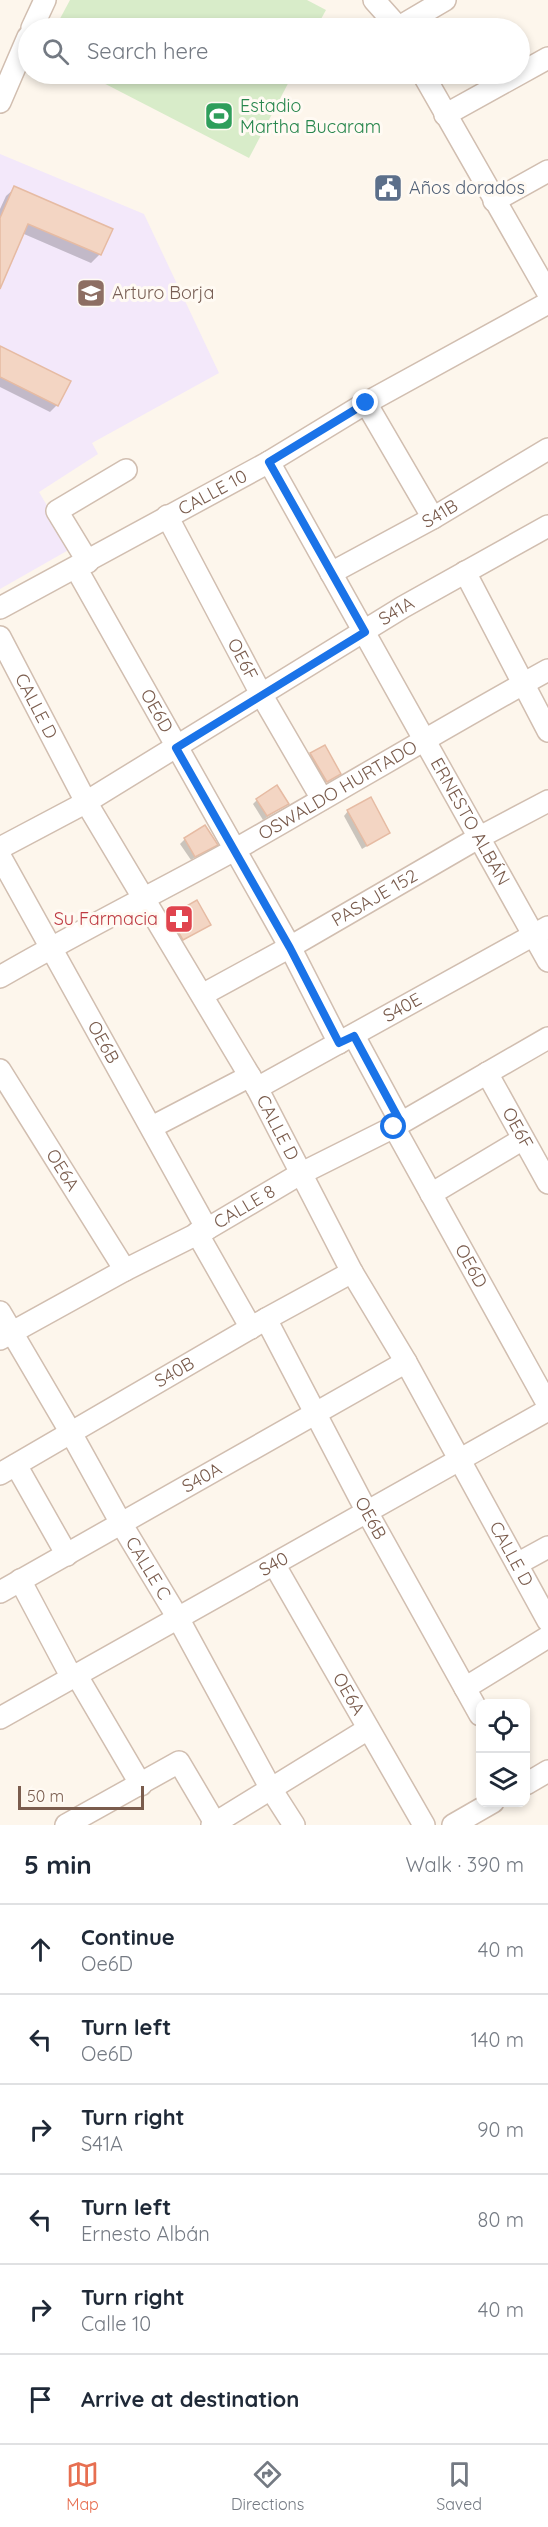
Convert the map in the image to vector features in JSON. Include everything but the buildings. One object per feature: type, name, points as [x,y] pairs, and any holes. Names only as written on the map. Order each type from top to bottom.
[{"type":"street","points":[[37,18],[45,0]]},
{"type":"street","points":[[374,0],[390,18]]},
{"type":"street","points":[[415,18],[445,0]]},
{"type":"street","points":[[530,68],[548,58]]},
{"type":"street","points":[[0,102],[18,60]]},
{"type":"street","points":[[428,84],[548,293]]},
{"type":"street","points":[[445,115],[501,84]]},
{"type":"street","points":[[494,201],[548,171]]},
{"type":"street","name":"CALLE 10","points":[[0,608],[269,462],[366,403],[548,303]]},
{"type":"street","points":[[366,403],[433,518]]},
{"type":"street","name":"S41B","points":[[331,573],[433,518],[548,449]]},
{"type":"street","name":"ERNESTO ALBÁN","points":[[269,462],[478,838],[541,932],[548,962]]},
{"type":"street","name":"OE6D","points":[[126,470],[57,511],[82,565],[176,748],[290,948],[397,1125],[431,1194],[548,1405]]},
{"type":"street","name":"OE6F","points":[[167,516],[261,694],[322,800]]},
{"type":"street","name":"S41A","points":[[0,848],[86,802],[403,607],[548,526]]},
{"type":"street","points":[[465,572],[548,731]]},
{"type":"street","name":"CALLE D","points":[[0,637],[86,802],[253,1082],[352,1272],[406,1362],[548,1621]]},
{"type":"street","name":"OSWALDO HURTADO","points":[[0,977],[322,800],[423,739],[548,670]]},
{"type":"street","name":"PASAJE 152","points":[[202,995],[290,948],[478,838],[548,801]]},
{"type":"street","name":"OE6B","points":[[0,856],[152,1127],[202,1231],[316,1413],[367,1512],[476,1708]]},
{"type":"street","name":"S40E","points":[[152,1127],[347,1039],[541,932]]},
{"type":"street","name":"CALLE 8","points":[[6,1336],[125,1270],[202,1231],[300,1174],[397,1125],[548,1038]]},
{"type":"street","name":"OE6A","points":[[0,1070],[125,1270]]},
{"type":"street","name":"OE6F","points":[[487,1073],[524,1139],[545,1170]]},
{"type":"street","points":[[431,1194],[524,1139]]},
{"type":"street","name":"S40B","points":[[8,1469],[258,1323],[352,1272]]},
{"type":"street","name":"CALLE C","points":[[0,1312],[6,1336],[71,1433],[122,1525],[178,1618],[271,1789],[294,1825]]},
{"type":"street","name":"S40A","points":[[0,1592],[122,1525],[406,1362]]},
{"type":"street","name":"S40","points":[[0,1718],[548,1410]]},
{"type":"street","points":[[8,1469],[67,1555]]},
{"type":"street","points":[[517,1564],[548,1547]]},
{"type":"street","name":"OE6A","points":[[274,1564],[424,1825]]},
{"type":"street","points":[[20,1581],[74,1677],[141,1785]]},
{"type":"street","points":[[465,1688],[548,1637]]},
{"type":"street","points":[[66,1825],[179,1762],[213,1824],[369,1729]]},
{"type":"street","points":[[530,1781],[548,1771]]},
{"type":"street","points":[[453,1825],[486,1807]]},
{"type":"shaded area","name":"Arturo Borja","points":[[0,154],[144,214],[219,373],[92,443],[98,454],[39,492],[72,548],[0,589]]},
{"type":"green space","points":[[70,0],[307,0],[326,10],[322,18],[60,18]]},
{"type":"green space","name":"Estadio Martha Bucaram","points":[[105,84],[288,84],[249,158]]},
{"type":"place","name":"Estadio Martha Bucaram","points":[[219,116]]},
{"type":"place","name":"Años dorados","points":[[388,188]]},
{"type":"place","name":"Arturo Borja","points":[[91,293]]},
{"type":"place","name":"Su Farmacia","points":[[179,919]]},
{"type":"route","points":[[366,403],[269,462],[365,632],[176,748],[290,948],[339,1043],[354,1036],[401,1123],[394,1127]]}]
